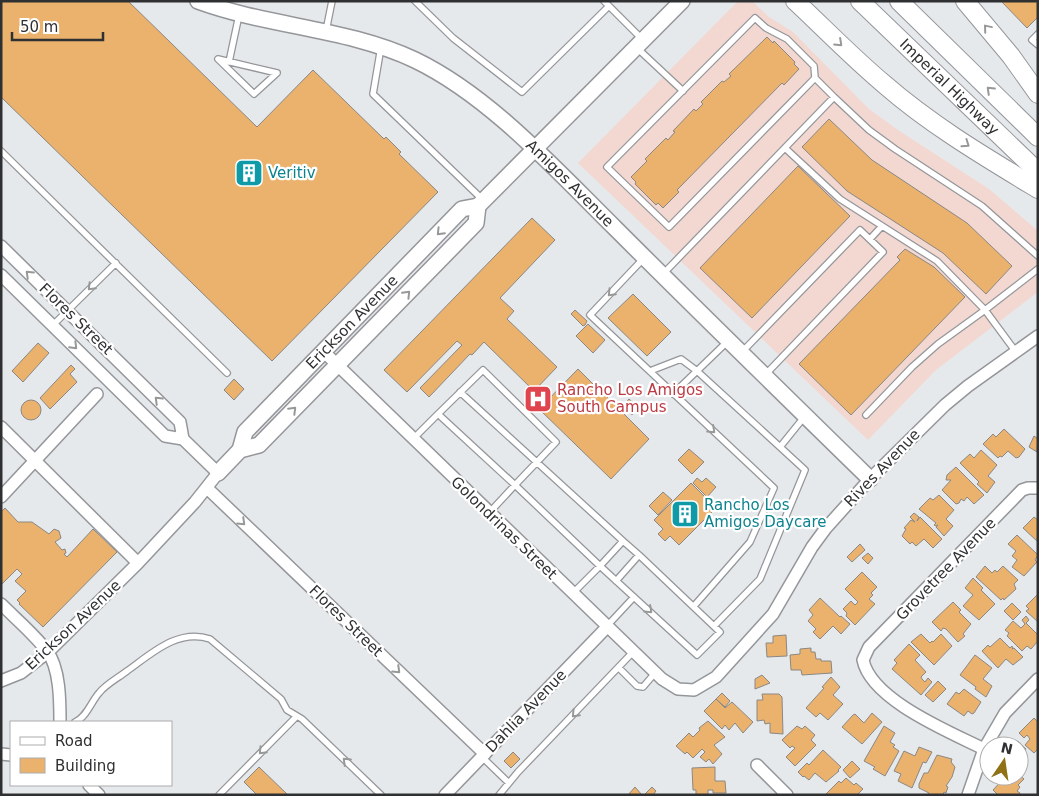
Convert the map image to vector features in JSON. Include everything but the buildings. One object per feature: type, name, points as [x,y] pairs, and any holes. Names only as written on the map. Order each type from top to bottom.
[{"type":"main road","points":[[795,1],[884,84],[918,111],[975,151],[1038,189]]},
{"type":"main road","name":"Imperial Highway","points":[[860,1],[1038,172]]},
{"type":"main road","name":"Imperial Highway","points":[[899,1],[1038,136]]},
{"type":"main road","points":[[965,1],[1012,56],[1038,94]]},
{"type":"main road","points":[[998,134],[1038,159]]},
{"type":"street","name":"Amigos Avenue","points":[[198,1],[240,13],[326,31],[381,47],[414,60],[443,75],[473,96],[534,150],[870,480]]},
{"type":"street","name":"Erickson Avenue","points":[[240,450],[258,445],[337,366],[476,223],[481,204],[682,1]]},
{"type":"street","name":"Erickson Avenue","points":[[1,681],[21,673],[48,652],[138,563],[240,450],[245,432],[322,351],[462,209],[481,204]]},
{"type":"street","name":"Flores Street","points":[[1,246],[180,422],[183,439],[218,474]]},
{"type":"street","name":"Flores Street","points":[[1,275],[165,436],[183,439]]},
{"type":"street","name":"Rives Avenue","points":[[694,690],[716,677],[774,614],[812,548],[826,528],[870,480],[945,405],[968,386],[1038,336]]},
{"type":"street","name":"Golondrinas Street","points":[[322,351],[655,673],[678,689],[694,690]]},
{"type":"street","points":[[1,497],[97,394]]},
{"type":"street","points":[[1,426],[138,563]]},
{"type":"street","name":"Grovetree Avenue","points":[[979,746],[912,713],[868,676],[863,660],[869,647],[1022,490],[1036,487]]},
{"type":"street","name":"Flores Street","points":[[207,488],[483,756]]},
{"type":"street","points":[[1,604],[48,652],[55,669],[60,695],[60,721]]},
{"type":"street","name":"Dahlia Avenue","points":[[445,795],[607,627]]},
{"type":"street","points":[[992,736],[1006,713],[1038,679]]},
{"type":"street","points":[[968,795],[979,763]]},
{"type":"street","points":[[757,765],[787,795]]},
{"type":"street","points":[[90,786],[99,795]]},
{"type":"lane","points":[[326,31],[332,1]]},
{"type":"lane","points":[[416,1],[453,38],[522,92],[609,6]]},
{"type":"lane","points":[[604,1],[683,91]]},
{"type":"lane","points":[[229,62],[240,13]]},
{"type":"lane","points":[[815,78],[669,227],[607,167],[755,18],[766,28],[786,39],[814,66],[815,78],[869,130],[982,206],[1038,256]]},
{"type":"lane","points":[[1038,34],[1032,40],[1038,46]]},
{"type":"lane","points":[[381,47],[373,94],[481,204]]},
{"type":"lane","points":[[218,59],[229,62],[277,73],[254,94],[218,59]]},
{"type":"lane","points":[[662,276],[834,97]]},
{"type":"lane","points":[[785,148],[840,199],[937,262],[985,310],[1016,352]]},
{"type":"lane","points":[[1,151],[227,373]]},
{"type":"lane","points":[[870,239],[882,226]]},
{"type":"lane","points":[[741,353],[860,230],[870,239],[883,252],[764,375]]},
{"type":"lane","points":[[644,258],[590,315],[774,488],[750,542],[694,606]]},
{"type":"lane","points":[[53,325],[116,263]]},
{"type":"lane","points":[[866,415],[912,367],[938,344],[1038,269]]},
{"type":"lane","points":[[674,394],[728,340]]},
{"type":"lane","points":[[650,372],[682,359],[805,470],[760,579],[714,626]]},
{"type":"lane","points":[[413,439],[483,370],[556,442],[489,513]]},
{"type":"lane","points":[[438,414],[697,655],[720,632],[460,392]]},
{"type":"lane","points":[[780,447],[805,416]]},
{"type":"lane","points":[[572,594],[623,541]]},
{"type":"lane","points":[[616,581],[639,556]]},
{"type":"lane","points":[[607,627],[634,597]]},
{"type":"lane","points":[[78,721],[100,691],[165,644],[184,637],[200,636],[210,639],[280,699],[287,710],[302,719],[381,795]]},
{"type":"lane","points":[[501,793],[518,772],[633,652]]},
{"type":"lane","points":[[619,668],[637,686],[642,686],[655,673]]},
{"type":"lane","points":[[219,795],[296,717]]},
{"type":"lane","points":[[483,756],[509,783]]},
{"type":"shaded area","points":[[738,1],[752,1],[769,17],[793,32],[869,109],[989,189],[1038,231],[1038,292],[936,370],[868,440],[578,163]]},
{"type":"place","name":"Veritiv","points":[[249,173]]},
{"type":"place","name":"Rancho Los Amigos South Campus","points":[[538,399]]},
{"type":"place","name":"Rancho Los Amigos Daycare","points":[[685,514]]}]
